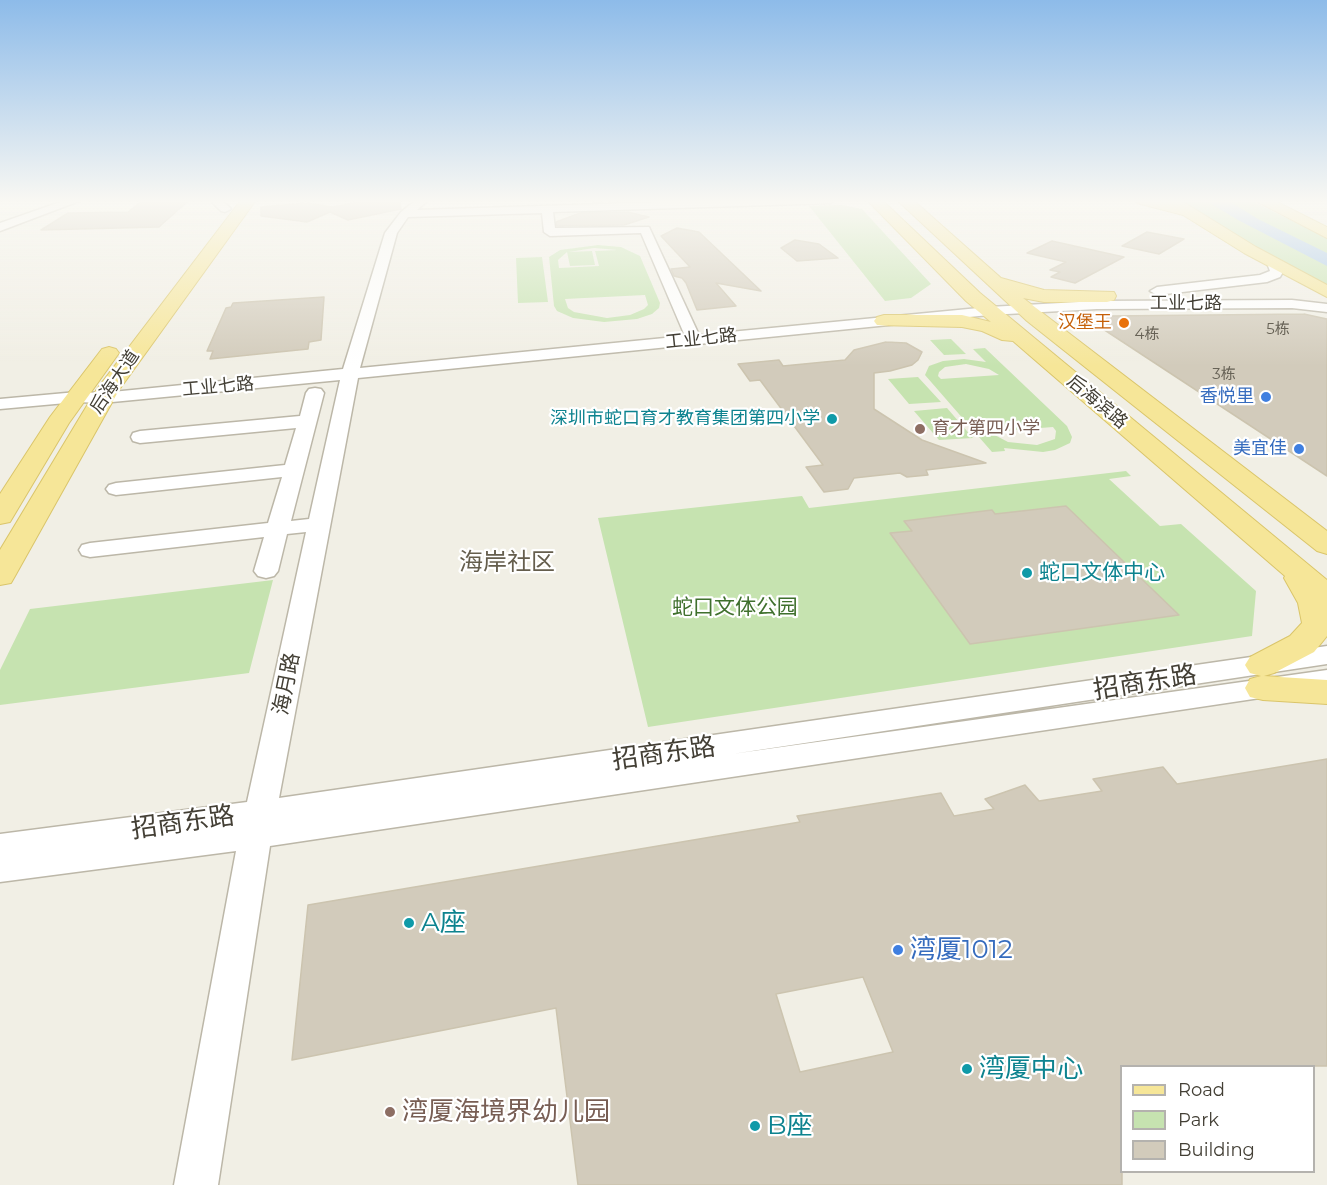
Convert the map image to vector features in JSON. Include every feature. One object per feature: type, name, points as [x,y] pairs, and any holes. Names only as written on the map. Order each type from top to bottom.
[{"type":"main road","name":"后海大道","points":[[0,516],[76,396],[184,255]]},
{"type":"main road","name":"后海大道","points":[[0,576],[105,393],[208,255]]},
{"type":"main road","name":"后海滨路","points":[[929,255],[986,309],[1327,597]]},
{"type":"main road","name":"后海滨路","points":[[964,255],[1021,306],[1327,545]]},
{"type":"main road","points":[[1260,255],[1327,292]]},
{"type":"main road","points":[[983,273],[1027,293],[1102,301]]},
{"type":"main road","points":[[881,318],[946,299],[954,290],[949,275]]},
{"type":"main road","points":[[1296,275],[1321,277]]},
{"type":"main road","points":[[1078,351],[1062,331],[1059,319],[1070,311],[1102,301]]},
{"type":"main road","points":[[881,318],[946,320],[976,324],[1011,336],[1034,349]]},
{"type":"main road","points":[[1064,374],[1069,369],[1077,368],[1105,372]]},
{"type":"main road","points":[[1216,504],[1240,509],[1257,509],[1263,507],[1267,498]]},
{"type":"main road","points":[[1262,676],[1302,644],[1319,624],[1314,603],[1290,565]]},
{"type":"main road","points":[[1262,676],[1327,692]]},
{"type":"street","name":"海月路","points":[[196,1185],[243,896],[352,370],[384,255]]},
{"type":"street","points":[[656,255],[692,337]]},
{"type":"street","name":"工业七路","points":[[0,404],[881,318],[1102,301],[1270,277],[1277,270],[1273,263]]},
{"type":"street","points":[[1218,285],[1251,286],[1274,298],[1272,301],[1257,304]]},
{"type":"street","name":"工业七路","points":[[1102,301],[1257,304],[1327,308]]},
{"type":"street","points":[[266,571],[315,393]]},
{"type":"street","points":[[140,437],[308,421]]},
{"type":"street","points":[[116,489],[294,470]]},
{"type":"street","points":[[90,550],[319,524]]},
{"type":"street","name":"招商东路","points":[[0,867],[258,823],[1262,676],[1327,655]]},
{"type":"street","name":"招商东路","points":[[1262,676],[1327,679]]},
{"type":"street","name":"招商东路","points":[[0,847],[258,823]]},
{"type":"green space","points":[[563,255],[558,260],[559,268],[599,266],[596,255],[639,255],[660,303],[659,308],[652,314],[637,319],[604,322],[573,318],[557,311],[554,306],[549,257]],"holes":[[[645,295],[648,305],[630,315],[607,318],[574,312],[568,308],[565,299]]]},
{"type":"green space","points":[[568,255],[593,255],[595,265],[570,266]]},
{"type":"green space","points":[[848,255],[905,255],[931,284],[911,298],[885,301]]},
{"type":"green space","points":[[1270,255],[1327,255],[1327,287]]},
{"type":"green space","points":[[542,257],[548,302],[518,303],[516,258]]},
{"type":"green space","points":[[951,339],[966,354],[944,355],[930,340]]},
{"type":"green space","points":[[985,348],[1067,426],[1072,437],[1070,443],[1055,450],[1043,452],[1004,448],[1005,451],[992,452],[925,375],[929,366],[943,361],[964,359],[986,362],[973,349]],"holes":[[[966,364],[989,369],[999,375],[941,379],[938,376],[945,367]],[[1053,427],[1056,431],[1055,439],[1037,445],[1008,442],[989,432]]]},
{"type":"green space","points":[[918,377],[941,402],[909,404],[888,379]]},
{"type":"green space","points":[[947,408],[973,438],[939,440],[914,411]]},
{"type":"green space","name":"蛇口文体公园","points":[[1126,471],[1131,476],[1109,479],[1160,526],[1181,524],[1256,591],[1252,636],[648,727],[598,518],[802,496],[809,508]]},
{"type":"green space","points":[[273,580],[249,673],[0,705],[0,670],[30,609]]},
{"type":"water","points":[[1306,255],[1327,255],[1327,266]]},
{"type":"building","points":[[679,255],[723,255],[761,291],[716,283],[736,306],[697,310],[686,283],[682,278],[674,276],[671,269],[690,267]]},
{"type":"building","points":[[790,255],[834,255],[838,258],[797,261]]},
{"type":"building","points":[[1037,255],[1124,257],[1075,283],[1051,277],[1060,272],[1050,270],[1066,262]]},
{"type":"building","points":[[324,297],[321,340],[309,342],[308,349],[210,359],[213,351],[207,351],[226,308],[231,307],[233,303]]},
{"type":"building","name":"香悦里","points":[[1304,314],[1327,319],[1327,476],[1103,329],[1103,322],[1109,316]]},
{"type":"building","name":"深圳市蛇口育才教育集团第四小学","points":[[886,342],[906,343],[922,352],[912,365],[874,373],[874,409],[922,440],[986,463],[926,470],[928,475],[907,477],[900,473],[854,478],[848,489],[824,492],[806,467],[823,465],[760,380],[750,381],[738,364],[779,360],[783,366],[845,360],[854,350]]},
{"type":"building","name":"蛇口文体中心","points":[[1066,506],[1179,615],[970,644],[890,533],[912,531],[904,521],[992,510],[995,514]]},
{"type":"building","name":"湾厦1012","points":[[1327,759],[1327,1066],[1120,1065],[1122,1185],[578,1185],[556,1008],[292,1060],[308,905],[800,822],[797,816],[941,793],[954,816],[994,809],[985,799],[1025,785],[1039,801],[1102,791],[1093,779],[1163,767],[1177,784]],"holes":[[[863,977],[893,1052],[800,1072],[776,994]]]},
{"type":"place","name":"汉堡王","points":[[1124,323]]},
{"type":"place","name":"香悦里","points":[[1266,397]]},
{"type":"place","name":"深圳市蛇口育才教育集团第四小学","points":[[832,419]]},
{"type":"place","name":"育才第四小学","points":[[920,429]]},
{"type":"place","name":"美宜佳","points":[[1299,449]]},
{"type":"place","name":"蛇口文体中心","points":[[1027,573]]},
{"type":"place","name":"A座","points":[[409,923]]},
{"type":"place","name":"湾厦1012","points":[[898,950]]},
{"type":"place","name":"湾厦中心","points":[[967,1069]]},
{"type":"place","name":"湾厦海境界幼儿园","points":[[390,1112]]},
{"type":"place","name":"B座","points":[[755,1126]]},
{"type":"district","name":"海岸社区","points":[[507,563]]}]
